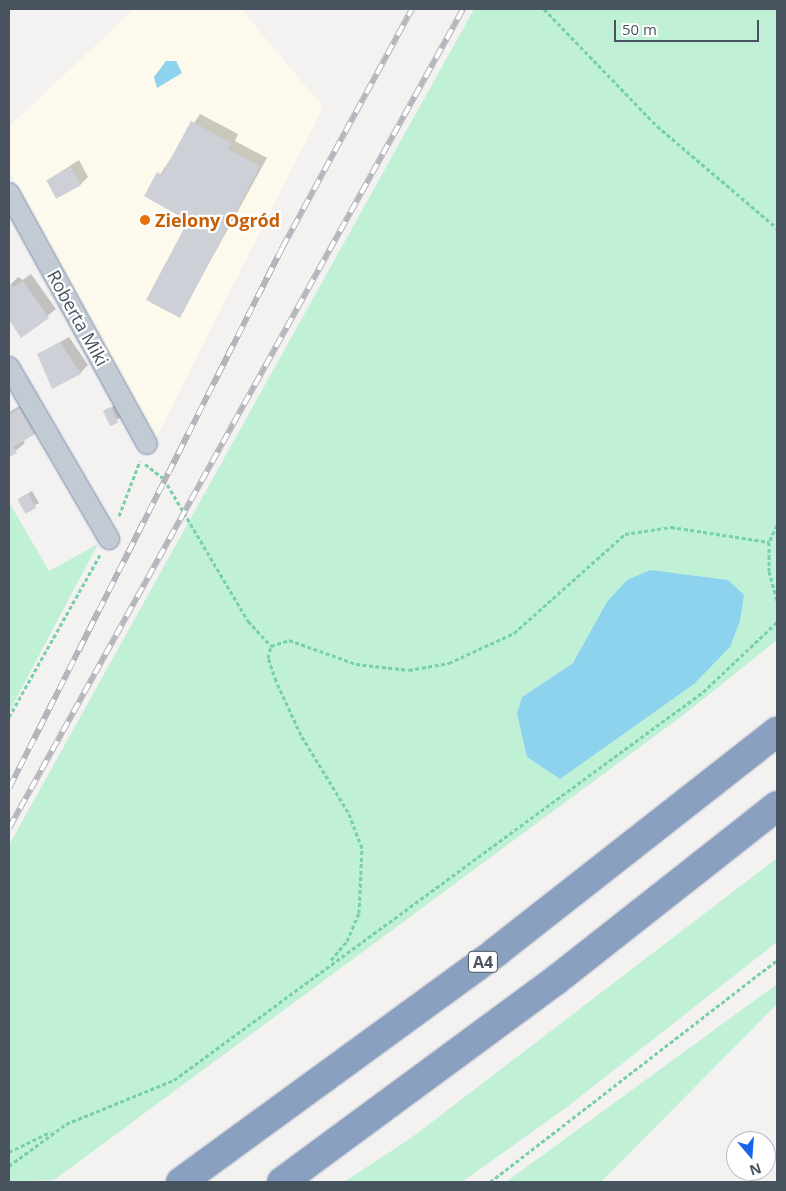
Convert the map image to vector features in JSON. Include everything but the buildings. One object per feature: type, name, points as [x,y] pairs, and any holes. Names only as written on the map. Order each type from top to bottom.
[{"type":"highway","name":"A4","points":[[181,1182],[488,958],[777,732]]},
{"type":"highway","points":[[282,1182],[556,980],[777,806]]},
{"type":"street","name":"Roberta Miki","points":[[9,193],[143,453]]},
{"type":"street","points":[[9,367],[109,539]]},
{"type":"path","points":[[544,9],[658,126],[777,228]]},
{"type":"path","points":[[9,717],[109,539],[143,453],[164,479],[248,621],[271,646]]},
{"type":"path","points":[[777,525],[769,542],[768,571],[777,601]]},
{"type":"path","points":[[271,646],[289,640],[356,664],[409,670],[449,663],[514,632],[625,534],[671,527],[769,542]]},
{"type":"path","points":[[9,1152],[33,1136],[54,1131],[174,1080],[703,692],[777,622]]},
{"type":"path","points":[[271,646],[268,658],[276,681],[301,735],[348,812],[362,848],[358,913],[347,941],[327,966]]},
{"type":"path","points":[[490,1182],[777,960]]},
{"type":"path","points":[[9,1166],[54,1131]]},
{"type":"shaded area","points":[[134,9],[241,9],[323,107],[155,440],[9,170],[9,127]]},
{"type":"green space","points":[[474,9],[777,9],[777,640],[682,716],[54,1180],[9,1182],[9,845]],"holes":[[[650,571],[728,580],[517,713],[522,697],[573,663],[627,580]]]},
{"type":"green space","points":[[9,502],[49,571],[98,544],[9,712]]},
{"type":"green space","points":[[777,858],[777,942],[567,1107],[462,1182],[344,1182],[411,1138]]},
{"type":"green space","points":[[777,984],[777,1004],[601,1182],[506,1182]]},
{"type":"water","points":[[166,61],[176,61],[182,73],[157,88],[154,77]]},
{"type":"water","points":[[650,570],[728,580],[744,595],[740,621],[730,647],[694,684],[560,779],[527,757],[517,713],[522,697],[573,663],[607,602],[627,580]]},
{"type":"railway","points":[[9,788],[282,248],[412,9]]},
{"type":"railway","points":[[9,828],[463,9]]},
{"type":"place","name":"Zielony Ogród","points":[[145,220]]}]
